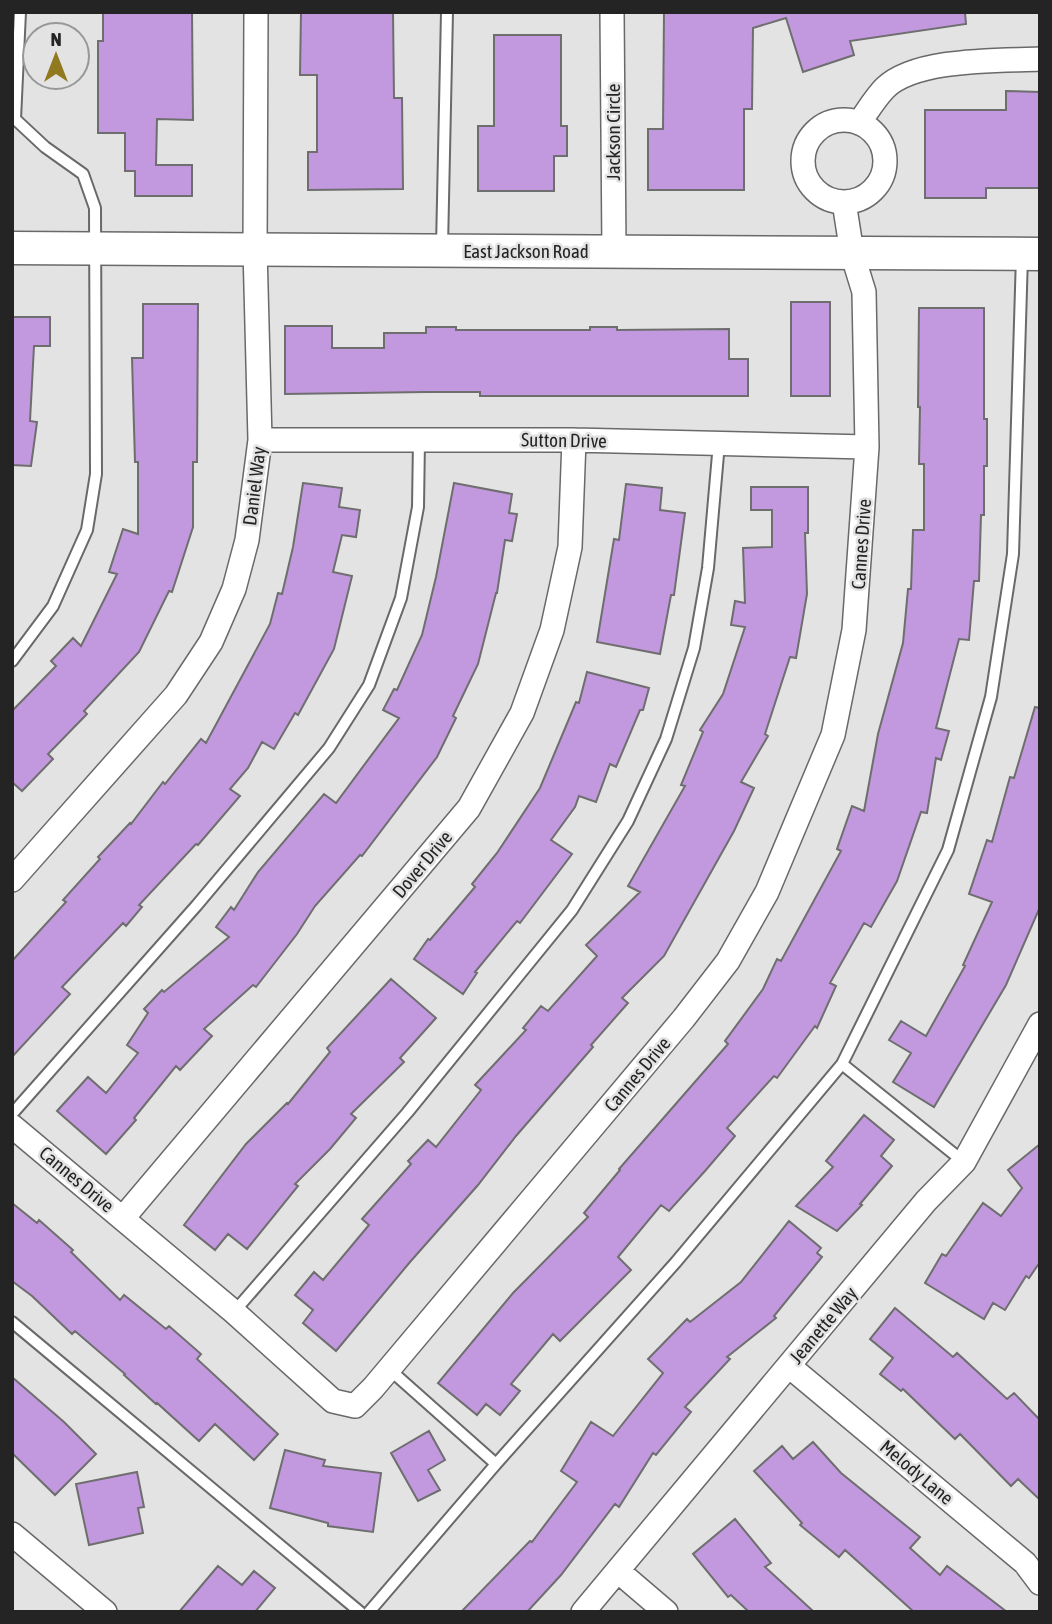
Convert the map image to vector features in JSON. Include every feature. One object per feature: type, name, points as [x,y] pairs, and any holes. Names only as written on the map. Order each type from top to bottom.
[{"type":"street","name":"Daniel Way","points":[[12,880],[176,695],[211,642],[234,589],[247,540],[260,440],[255,249],[256,12]]},
{"type":"street","name":"Jackson Circle","points":[[612,12],[614,251]]},
{"type":"street","points":[[859,123],[886,87],[916,71],[969,62],[1040,59]]},
{"type":"street","points":[[833,122],[859,123],[871,131],[880,142],[884,169],[879,182],[870,193],[858,200],[831,200],[810,185],[804,173],[806,148],[821,127],[833,122]]},
{"type":"street","name":"Cannes Drive","points":[[12,1126],[123,1218],[334,1401],[355,1406],[389,1369],[684,1018],[728,961],[767,892],[833,735],[855,630],[867,447],[864,292],[852,253],[844,202]]},
{"type":"street","name":"East Jackson Road","points":[[12,248],[1031,254]]},
{"type":"street","name":"Sutton Drive","points":[[260,440],[574,440],[867,447]]},
{"type":"street","name":"Dover Drive","points":[[123,1218],[469,808],[522,713],[552,630],[570,547],[574,440]]},
{"type":"street","name":"Jeanette Way","points":[[583,1612],[926,1201],[964,1162],[1040,1024]]},
{"type":"street","name":"Melody Lane","points":[[789,1366],[1025,1563],[1040,1583]]},
{"type":"street","points":[[14,1539],[105,1612]]},
{"type":"street","points":[[618,1571],[666,1612]]},
{"type":"lane","points":[[12,661],[53,606],[87,530],[96,474],[95,208],[83,174],[46,147],[15,119],[20,12]]},
{"type":"lane","points":[[442,250],[447,12]]},
{"type":"lane","points":[[369,1612],[496,1464],[676,1262],[842,1064],[948,850],[991,697],[1013,554],[1031,254]]},
{"type":"lane","points":[[12,1114],[188,916],[329,748],[369,685],[401,598],[418,507],[419,440]]},
{"type":"lane","points":[[233,1312],[407,1113],[572,910],[628,821],[666,739],[694,648],[708,568],[719,443]]},
{"type":"lane","points":[[842,1064],[964,1162]]},
{"type":"lane","points":[[12,1322],[360,1612]]},
{"type":"lane","points":[[389,1369],[496,1464]]},
{"type":"building","points":[[103,12],[192,12],[193,120],[157,119],[156,165],[192,165],[192,196],[135,196],[135,171],[125,171],[125,133],[98,133],[98,41],[103,41]]},
{"type":"building","points":[[301,12],[393,12],[394,98],[402,98],[403,189],[308,190],[308,152],[317,152],[317,75],[300,75]]},
{"type":"building","points":[[664,12],[965,12],[966,24],[850,41],[854,55],[803,72],[786,18],[753,28],[752,109],[744,109],[744,190],[648,190],[648,129],[663,129]]},
{"type":"building","points":[[494,35],[561,35],[561,126],[567,126],[567,156],[554,156],[554,191],[478,191],[478,126],[494,126]]},
{"type":"building","points":[[1006,91],[1040,92],[1040,188],[986,188],[986,198],[925,198],[925,110],[1006,110]]},
{"type":"building","points":[[791,302],[830,302],[830,396],[791,396]]},
{"type":"building","points":[[143,304],[198,304],[197,462],[193,462],[193,527],[172,592],[169,591],[139,652],[84,711],[87,714],[48,754],[53,759],[22,791],[12,782],[12,711],[56,666],[51,661],[73,638],[81,646],[117,574],[109,572],[123,529],[138,534],[138,462],[135,462],[132,358],[143,358]]},
{"type":"building","points":[[919,308],[984,308],[984,419],[987,419],[987,466],[984,466],[984,515],[981,515],[979,581],[974,581],[969,640],[959,639],[936,728],[949,731],[941,760],[936,758],[927,813],[921,812],[897,881],[871,927],[864,923],[830,983],[836,986],[817,1028],[815,1026],[777,1078],[774,1076],[727,1128],[735,1136],[705,1171],[669,1211],[661,1205],[618,1257],[631,1270],[560,1341],[553,1334],[511,1384],[520,1391],[500,1415],[486,1404],[477,1415],[438,1383],[513,1293],[588,1217],[584,1213],[619,1169],[728,1044],[725,1041],[763,989],[777,959],[781,961],[841,851],[837,849],[852,806],[864,811],[878,734],[903,643],[908,589],[911,589],[913,530],[924,530],[924,464],[919,464]]},
{"type":"building","points":[[12,317],[50,317],[50,346],[34,346],[30,421],[37,422],[31,466],[12,465]]},
{"type":"building","points":[[285,326],[332,326],[332,348],[384,348],[384,333],[426,333],[426,327],[456,327],[456,330],[590,330],[590,327],[617,327],[617,330],[729,329],[729,359],[748,359],[748,396],[480,396],[480,392],[285,394]]},
{"type":"building","points":[[303,483],[342,488],[339,507],[360,510],[356,537],[342,535],[333,572],[352,576],[334,649],[298,715],[295,713],[274,749],[262,742],[248,768],[230,789],[240,796],[198,845],[196,844],[139,905],[142,907],[126,926],[123,923],[62,987],[70,994],[12,1057],[12,961],[66,902],[63,900],[100,859],[98,857],[131,824],[201,739],[206,743],[270,624],[278,593],[282,594]]},
{"type":"building","points":[[454,483],[512,494],[509,513],[517,514],[512,541],[505,540],[497,593],[478,664],[437,757],[362,856],[360,855],[315,906],[256,987],[253,985],[204,1029],[212,1036],[180,1070],[176,1066],[134,1118],[136,1120],[106,1154],[57,1111],[88,1077],[106,1093],[138,1053],[127,1045],[148,1013],[144,1009],[162,990],[164,992],[229,937],[216,927],[231,907],[234,910],[258,872],[324,794],[336,803],[399,718],[383,710],[394,689],[397,690],[422,635]]},
{"type":"building","points":[[626,484],[662,488],[660,510],[685,513],[674,595],[671,595],[660,654],[597,642],[614,539],[619,540]]},
{"type":"building","points":[[751,487],[808,487],[808,533],[805,533],[807,594],[796,658],[790,657],[765,734],[768,736],[741,782],[754,788],[734,831],[664,956],[622,998],[628,1003],[591,1045],[593,1047],[336,1351],[303,1323],[313,1310],[295,1295],[314,1272],[323,1280],[369,1225],[362,1219],[411,1164],[408,1161],[428,1140],[436,1147],[481,1090],[475,1085],[526,1030],[523,1028],[541,1006],[548,1011],[597,956],[586,945],[640,892],[628,886],[685,786],[681,785],[703,732],[700,730],[723,694],[745,627],[731,625],[735,601],[745,603],[743,548],[772,547],[772,510],[751,510]]},
{"type":"building","points":[[587,672],[649,688],[643,710],[640,710],[616,767],[610,764],[596,802],[579,796],[575,807],[551,840],[572,854],[520,923],[517,921],[475,972],[477,973],[463,994],[414,959],[428,939],[430,940],[475,887],[472,884],[497,853],[540,788],[576,702],[579,703]]},
{"type":"building","points":[[1035,707],[1040,708],[1040,907],[1006,985],[934,1107],[893,1082],[911,1053],[889,1040],[901,1021],[926,1036],[965,966],[963,965],[992,902],[969,894],[987,840],[992,842],[1010,777],[1014,778]]},
{"type":"building","points":[[391,979],[436,1018],[400,1058],[404,1062],[351,1114],[356,1118],[295,1184],[298,1186],[247,1249],[228,1234],[215,1250],[184,1225],[246,1144],[288,1104],[330,1052],[327,1048]]},
{"type":"building","points":[[864,1115],[894,1140],[881,1156],[892,1166],[860,1204],[862,1205],[837,1231],[796,1206],[833,1167],[826,1161]]},
{"type":"building","points":[[1040,1144],[1040,1262],[1029,1278],[1026,1276],[1005,1310],[993,1303],[984,1319],[925,1283],[942,1254],[946,1256],[983,1203],[1001,1216],[1022,1188],[1008,1170]]},
{"type":"building","points":[[12,1203],[37,1223],[39,1220],[73,1250],[71,1252],[120,1300],[124,1295],[166,1329],[169,1326],[201,1354],[197,1359],[278,1434],[254,1460],[215,1424],[199,1441],[75,1331],[72,1334],[12,1281]]},
{"type":"building","points":[[789,1221],[821,1248],[817,1253],[822,1257],[774,1316],[776,1318],[727,1357],[730,1359],[685,1407],[691,1412],[656,1455],[653,1453],[619,1507],[615,1504],[561,1575],[527,1612],[461,1612],[530,1541],[532,1542],[577,1482],[561,1471],[591,1422],[613,1436],[663,1373],[648,1359],[687,1319],[690,1322],[741,1282]]},
{"type":"building","points":[[895,1308],[953,1357],[957,1353],[1007,1399],[1014,1393],[1040,1420],[1040,1500],[1018,1479],[1011,1486],[960,1434],[955,1439],[903,1389],[901,1391],[880,1374],[893,1358],[870,1339]]},
{"type":"building","points":[[12,1377],[96,1454],[55,1495],[12,1453]]},
{"type":"building","points":[[429,1431],[445,1460],[428,1470],[440,1490],[418,1501],[391,1453]]},
{"type":"building","points":[[813,1442],[841,1473],[920,1537],[910,1548],[940,1575],[947,1566],[1007,1612],[914,1612],[845,1550],[839,1557],[800,1525],[802,1523],[754,1471],[782,1446],[793,1459]]},
{"type":"building","points":[[285,1450],[325,1460],[323,1466],[381,1473],[373,1532],[328,1526],[328,1523],[270,1508]]},
{"type":"building","points":[[137,1472],[144,1507],[138,1508],[143,1533],[89,1545],[76,1484]]},
{"type":"building","points":[[735,1519],[771,1563],[765,1567],[814,1612],[749,1612],[731,1595],[728,1597],[693,1554]]},
{"type":"building","points":[[218,1566],[242,1585],[254,1571],[275,1588],[255,1612],[179,1612]]}]
